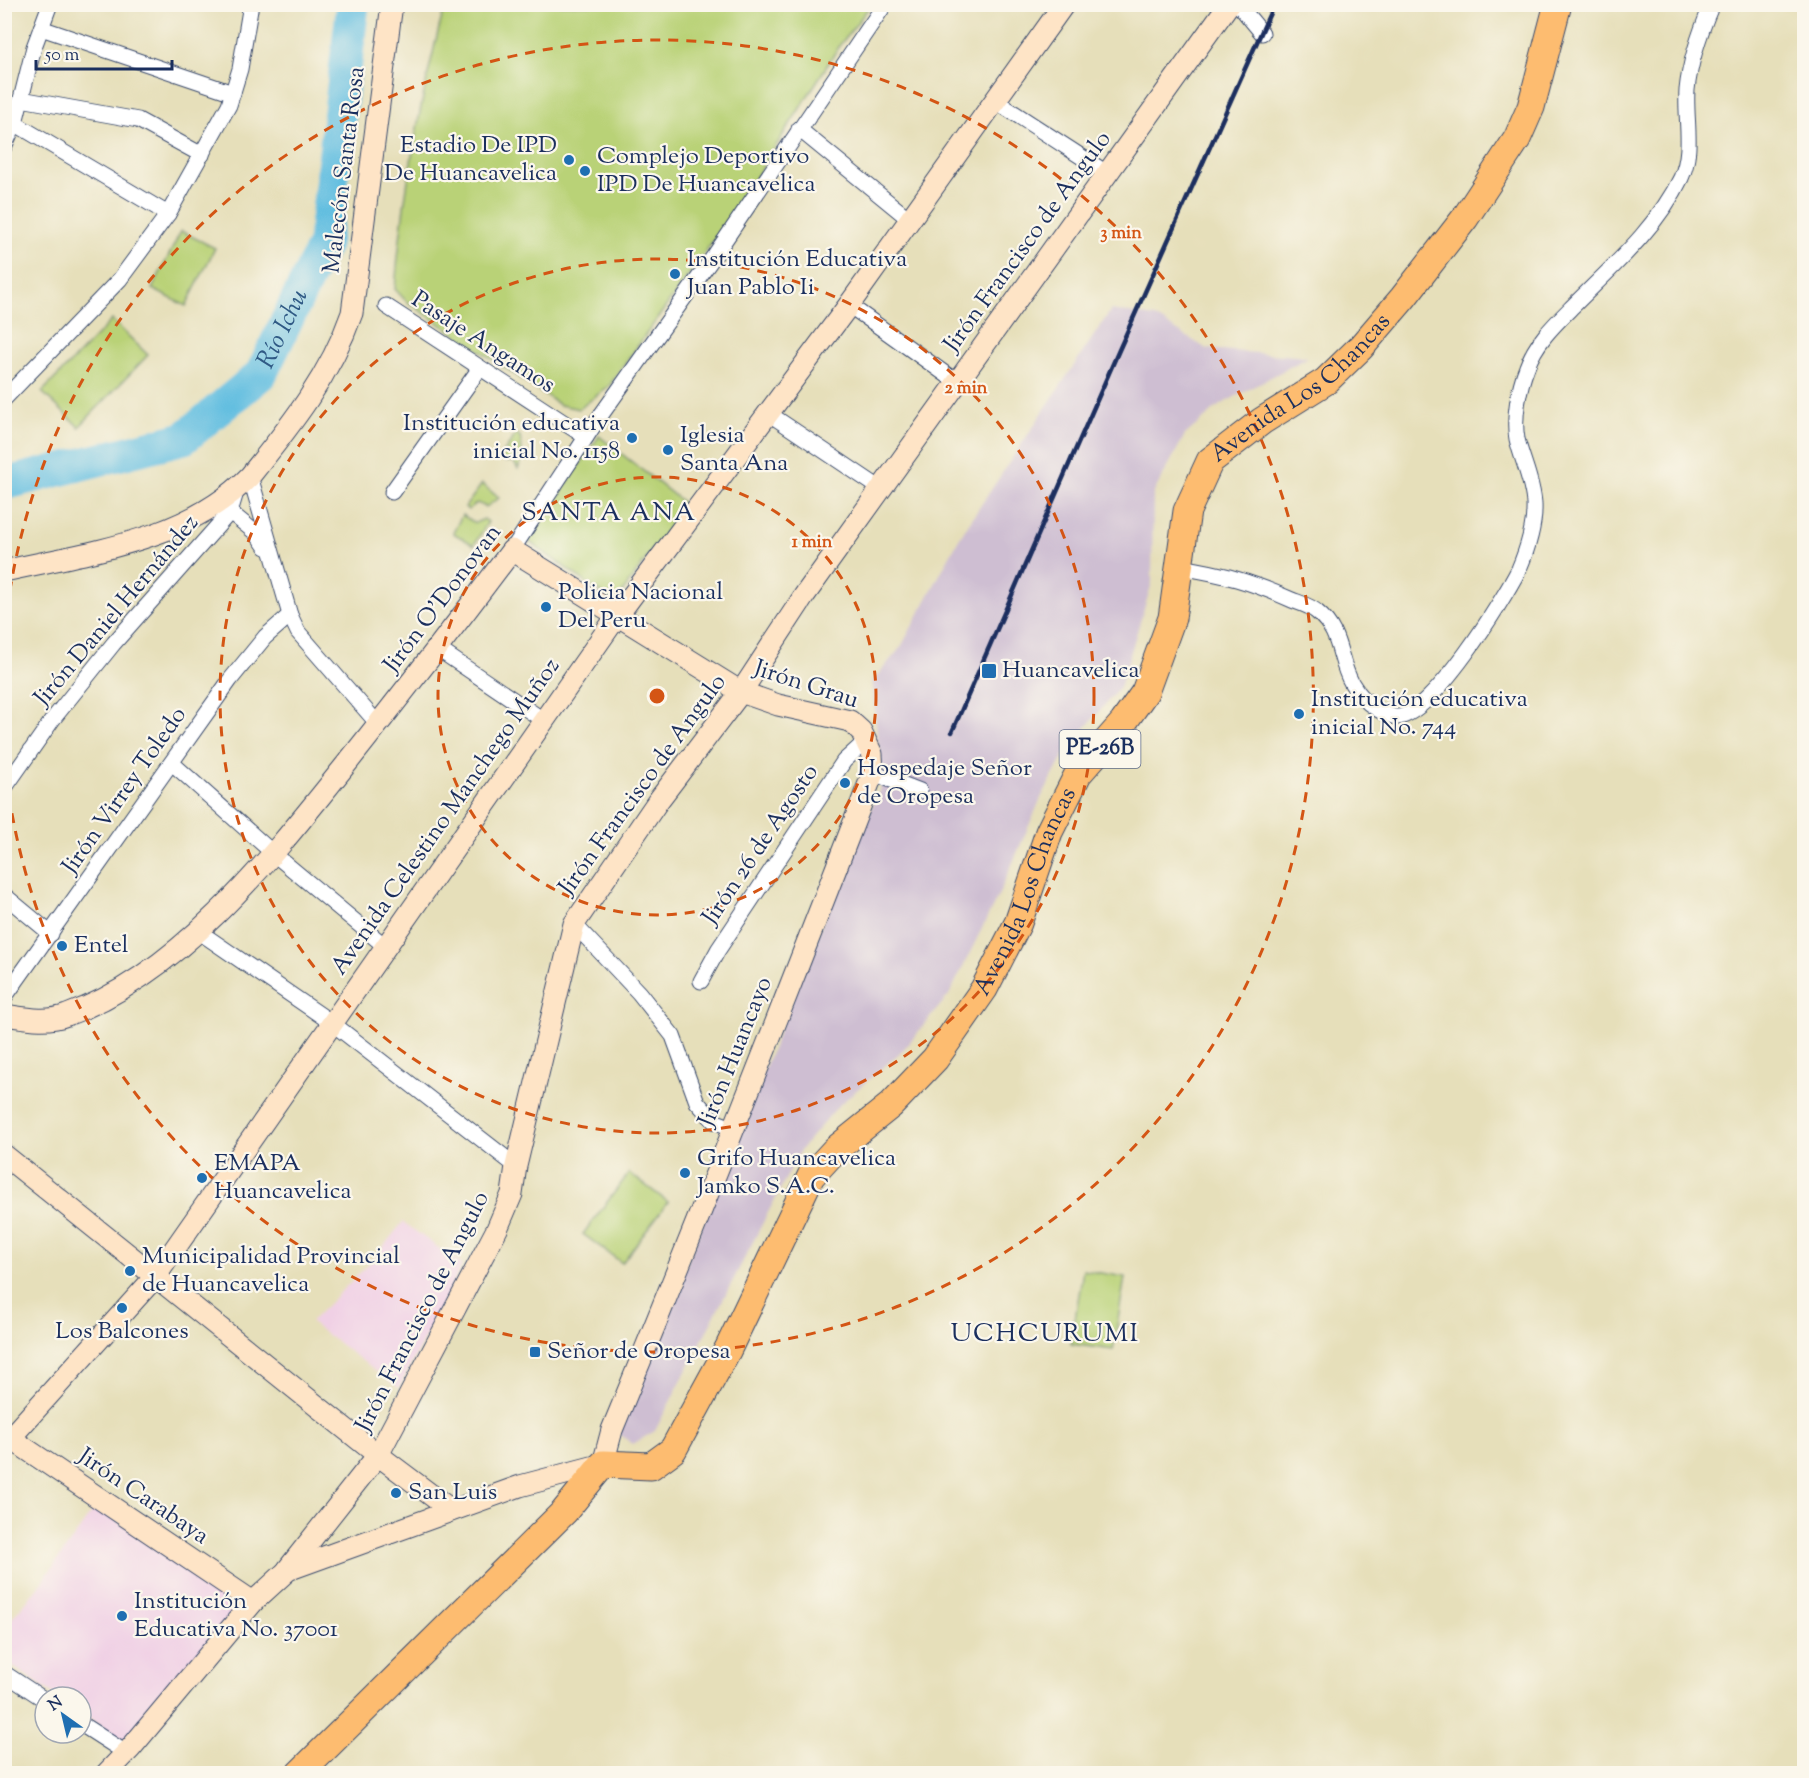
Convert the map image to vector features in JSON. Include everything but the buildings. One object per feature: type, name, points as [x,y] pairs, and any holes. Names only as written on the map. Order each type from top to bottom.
[{"type":"highway","name":"Avenida Los Chancas","points":[[603,1464],[651,1466],[673,1450],[728,1349],[811,1176],[835,1150],[891,1105],[935,1059],[984,989],[1018,923],[1049,832],[1078,774],[1123,723],[1145,692],[1172,618],[1187,510],[1210,461],[1262,421],[1326,381],[1360,347],[1403,298],[1465,218],[1505,160],[1531,107],[1558,4]]},
{"type":"highway","points":[[299,1773],[564,1512],[603,1464]]},
{"type":"main road","name":"Malecón Santa Rosa","points":[[4,571],[136,542],[200,512],[243,483],[324,376],[339,349],[352,313],[392,4]]},
{"type":"main road","name":"Avenida Celestino Manchego Muñoz","points":[[6,1438],[155,1277],[617,616],[849,304],[1064,4]]},
{"type":"main road","name":"Jirón Francisco de Angulo","points":[[288,1570],[378,1455],[497,1228],[512,1194],[516,1166],[574,924],[658,801],[741,692],[804,596],[1229,4]]},
{"type":"main road","name":"Jirón Grau","points":[[512,550],[741,692],[778,705],[850,722],[861,731],[866,741]]},
{"type":"main road","name":"Jirón O'Donovan","points":[[4,1015],[37,1020],[65,1016],[91,1005],[148,970],[198,931],[274,854],[438,649],[512,550]]},
{"type":"main road","points":[[866,741],[872,754],[873,773]]},
{"type":"main road","name":"Jirón Huancayo","points":[[603,1464],[612,1430],[704,1207],[732,1128],[873,773]]},
{"type":"main road","points":[[4,1155],[378,1455],[451,1510]]},
{"type":"main road","name":"Jirón Carabaya","points":[[6,1438],[253,1602]]},
{"type":"main road","name":"PE-26B","points":[[253,1602],[288,1570],[520,1486],[603,1464]]},
{"type":"main road","points":[[106,1773],[126,1754],[253,1602]]},
{"type":"street","points":[[4,147],[10,120],[21,99],[50,4]]},
{"type":"street","points":[[4,399],[120,279],[168,214],[229,105],[240,69],[251,4]]},
{"type":"street","name":"Jirón O'Donovan","points":[[512,550],[586,437],[885,4]]},
{"type":"street","points":[[1238,4],[1262,33]]},
{"type":"street","points":[[1180,567],[1232,575],[1316,611],[1332,627],[1346,676],[1356,692],[1382,712],[1397,717],[1414,712],[1432,694],[1500,603],[1520,567],[1530,534],[1534,503],[1516,435],[1519,392],[1532,355],[1552,326],[1634,245],[1667,203],[1682,176],[1689,150],[1687,91],[1693,54],[1712,4]]},
{"type":"street","points":[[41,28],[233,93]]},
{"type":"street","points":[[21,99],[138,120],[202,155]]},
{"type":"street","points":[[994,100],[1108,174]]},
{"type":"street","points":[[10,120],[168,214]]},
{"type":"street","points":[[799,129],[909,219]]},
{"type":"street","points":[[849,304],[958,384]]},
{"type":"street","name":"Pasaje Angamos","points":[[386,306],[586,437]]},
{"type":"street","points":[[392,492],[480,368]]},
{"type":"street","points":[[768,413],[881,489]]},
{"type":"street","points":[[243,483],[272,555],[290,615],[298,632],[378,724]]},
{"type":"street","name":"Jirón Daniel Hernández","points":[[4,789],[53,719],[114,643],[230,512],[243,483]]},
{"type":"street","points":[[230,512],[256,534],[272,555]]},
{"type":"street","name":"Jirón Virrey Toledo","points":[[4,998],[230,680],[265,637],[290,615]]},
{"type":"street","points":[[438,649],[543,720]]},
{"type":"street","name":"Jirón 26 de Agosto","points":[[701,981],[718,950],[844,761],[866,741]]},
{"type":"street","points":[[172,763],[274,854],[386,947]]},
{"type":"street","points":[[873,773],[920,791]]},
{"type":"street","points":[[4,895],[51,934]]},
{"type":"street","points":[[574,924],[639,993],[673,1036],[697,1102],[714,1120],[732,1128]]},
{"type":"street","points":[[198,931],[332,1023],[516,1166]]},
{"type":"street","points":[[4,1673],[33,1692]]},
{"type":"street","points":[[93,1732],[126,1754]]},
{"type":"shaded area","points":[[1111,310],[1155,317],[1207,349],[1308,357],[1220,405],[1185,435],[1153,494],[1152,583],[1120,687],[1068,748],[1041,798],[999,894],[949,995],[903,1050],[837,1107],[801,1149],[655,1431],[633,1444],[619,1434],[824,919],[882,784],[872,682],[901,647],[961,535]]},
{"type":"shaded area","points":[[403,1222],[462,1265],[399,1388],[310,1322],[370,1263]]},
{"type":"shaded area","name":"Institución Educativa No. 37001","points":[[96,1506],[239,1606],[125,1742],[93,1720],[93,1685],[40,1685],[5,1661],[5,1626],[37,1589]]},
{"type":"green space","name":"Estadio De IPD De Huancavelica","points":[[445,5],[871,5],[840,45],[736,209],[609,386],[579,409],[560,405],[406,301],[395,289],[414,146]]},
{"type":"green space","points":[[181,231],[215,248],[186,306],[152,289]]},
{"type":"green space","points":[[112,320],[148,355],[79,427],[42,392]]},
{"type":"green space","points":[[516,434],[520,436],[523,458],[518,469],[513,461],[506,462],[501,457]]},
{"type":"green space","points":[[599,436],[685,504],[615,603],[528,541]]},
{"type":"green space","points":[[482,484],[499,498],[486,507],[477,503],[468,510],[465,507]]},
{"type":"green space","points":[[462,515],[475,523],[484,519],[488,522],[474,545],[453,533]]},
{"type":"green space","points":[[629,1173],[668,1202],[622,1263],[583,1234]]},
{"type":"green space","points":[[1083,1270],[1125,1277],[1113,1350],[1071,1344]]},
{"type":"waterway","name":"Río Ichu","points":[[4,484],[184,438],[261,374],[324,244],[353,4]]},
{"type":"railway","points":[[952,732],[1274,4]]},
{"type":"place","name":"Estadio De IPD De Huancavelica","points":[[569,160]]},
{"type":"place","name":"Complejo Deportivo IPD De Huancavelica","points":[[585,171]]},
{"type":"place","name":"Institución Educativa Juan Pablo Ii","points":[[675,274]]},
{"type":"place","name":"Institución educativa inicial No. 1158","points":[[632,438]]},
{"type":"place","name":"Iglesia Santa Ana","points":[[668,450]]},
{"type":"place","name":"Policia Nacional Del Peru","points":[[546,607]]},
{"type":"place","name":"Huancavelica","points":[[989,671]]},
{"type":"place","name":"Institución educativa inicial No. 744","points":[[1299,714]]},
{"type":"place","name":"Hospedaje Señor de Oropesa","points":[[845,783]]},
{"type":"place","name":"Entel","points":[[62,946]]},
{"type":"place","name":"Grifo Huancavelica Jamko S.A.C.","points":[[685,1173]]},
{"type":"place","name":"EMAPA Huancavelica","points":[[202,1178]]},
{"type":"place","name":"Municipalidad Provincial de Huancavelica","points":[[130,1271]]},
{"type":"place","name":"Los Balcones","points":[[122,1308]]},
{"type":"place","name":"Señor de Oropesa","points":[[535,1352]]},
{"type":"place","name":"San Luis","points":[[396,1493]]},
{"type":"place","name":"Institución Educativa No. 37001","points":[[122,1616]]},
{"type":"district","name":"SANTA ANA","points":[[609,513]]},
{"type":"district","name":"UCHCURUMI","points":[[1045,1334]]}]
